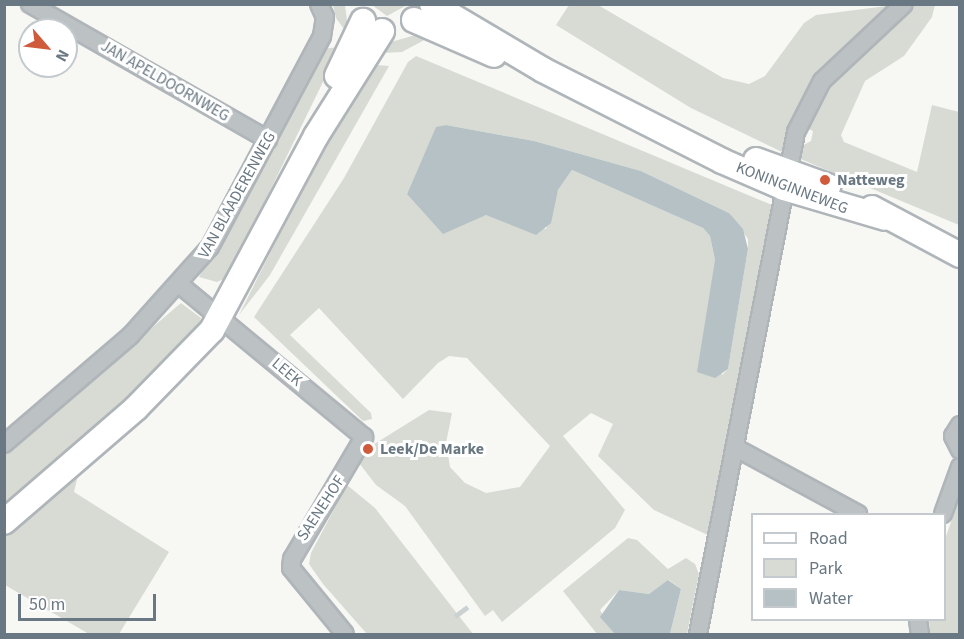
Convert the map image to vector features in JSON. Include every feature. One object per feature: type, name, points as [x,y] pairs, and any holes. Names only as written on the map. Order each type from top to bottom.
[{"type":"street","name":"JAN APELDOORNWEG","points":[[30,4],[268,140]]},
{"type":"street","points":[[698,634],[736,448],[786,180],[806,103],[822,81],[904,4]]},
{"type":"street","points":[[4,522],[170,377],[221,316],[316,136],[366,19],[402,29],[423,10]]},
{"type":"street","name":"KONINGINNEWEG","points":[[423,10],[701,150],[731,151],[786,180],[851,194],[885,218],[960,255]]},
{"type":"street","name":"VAN BLAADERENWEG","points":[[4,444],[180,285],[222,227],[322,36],[322,11]]},
{"type":"street","name":"LEEK","points":[[180,285],[221,316],[364,437],[347,469]]},
{"type":"street","points":[[960,425],[953,436],[960,450]]},
{"type":"street","points":[[736,448],[856,513]]},
{"type":"street","points":[[943,513],[960,467]]},
{"type":"street","name":"SAENEHOF","points":[[345,634],[291,568],[296,547],[347,469]]},
{"type":"green space","points":[[333,5],[345,5],[349,36],[336,18]]},
{"type":"green space","points":[[372,5],[407,5],[387,16]]},
{"type":"green space","points":[[569,5],[598,5],[723,78],[749,84],[765,76],[804,23],[816,15],[887,6],[814,78],[788,127],[784,153],[691,108],[556,25]]},
{"type":"green space","points":[[909,5],[935,5],[932,17],[904,56],[865,81],[841,135],[844,142],[917,172],[932,105],[959,112],[959,225],[798,158],[798,148],[811,141],[813,131],[806,128],[827,84]]},
{"type":"green space","points":[[419,34],[428,38],[402,52],[381,53],[384,44]]},
{"type":"green space","points":[[340,47],[228,277],[217,282],[199,277],[321,49]]},
{"type":"green space","points":[[416,56],[772,205],[712,537],[654,510],[598,456],[613,424],[591,413],[563,436],[625,510],[615,528],[502,622],[493,610],[485,616],[405,506],[376,485],[359,463],[368,448],[429,410],[452,413],[446,443],[450,467],[465,483],[486,493],[520,487],[550,446],[467,358],[449,356],[438,363],[403,399],[319,308],[290,335],[371,413],[372,419],[363,421],[254,317],[344,178],[408,62]],"holes":[[[446,125],[534,141],[641,171],[729,213],[748,239],[748,249],[728,369],[722,375],[715,260],[710,236],[703,228],[572,170],[558,190],[546,229],[486,215],[472,218],[407,194],[436,128]]]},
{"type":"green space","points":[[365,64],[389,66],[270,275],[239,315]]},
{"type":"green space","points":[[181,303],[201,318],[197,328],[145,385],[5,504],[5,453]]},
{"type":"green space","points":[[79,471],[74,492],[169,552],[119,634],[89,634],[5,585],[5,532]]},
{"type":"green space","points":[[347,485],[375,508],[473,634],[367,634],[323,584],[309,564],[311,553]]},
{"type":"green space","points":[[959,500],[959,634],[930,634],[929,621],[946,621],[946,536]]},
{"type":"green space","points":[[628,538],[637,540],[668,569],[686,558],[695,564],[699,574],[687,634],[670,634],[681,589],[669,580],[649,594],[619,590],[600,610],[615,634],[597,634],[563,591]]},
{"type":"water","points":[[446,125],[534,141],[641,171],[729,213],[743,229],[748,249],[728,369],[715,378],[697,372],[715,260],[710,236],[703,228],[572,170],[558,190],[551,223],[536,235],[486,215],[443,234],[407,194],[436,127]]},
{"type":"water","points":[[668,580],[681,589],[670,634],[615,634],[600,617],[619,590],[649,594]]},
{"type":"tunnel","points":[[460,610],[463,614]]},
{"type":"place","name":"Natteweg","points":[[825,180]]},
{"type":"place","name":"Leek/De Marke","points":[[368,449]]}]
